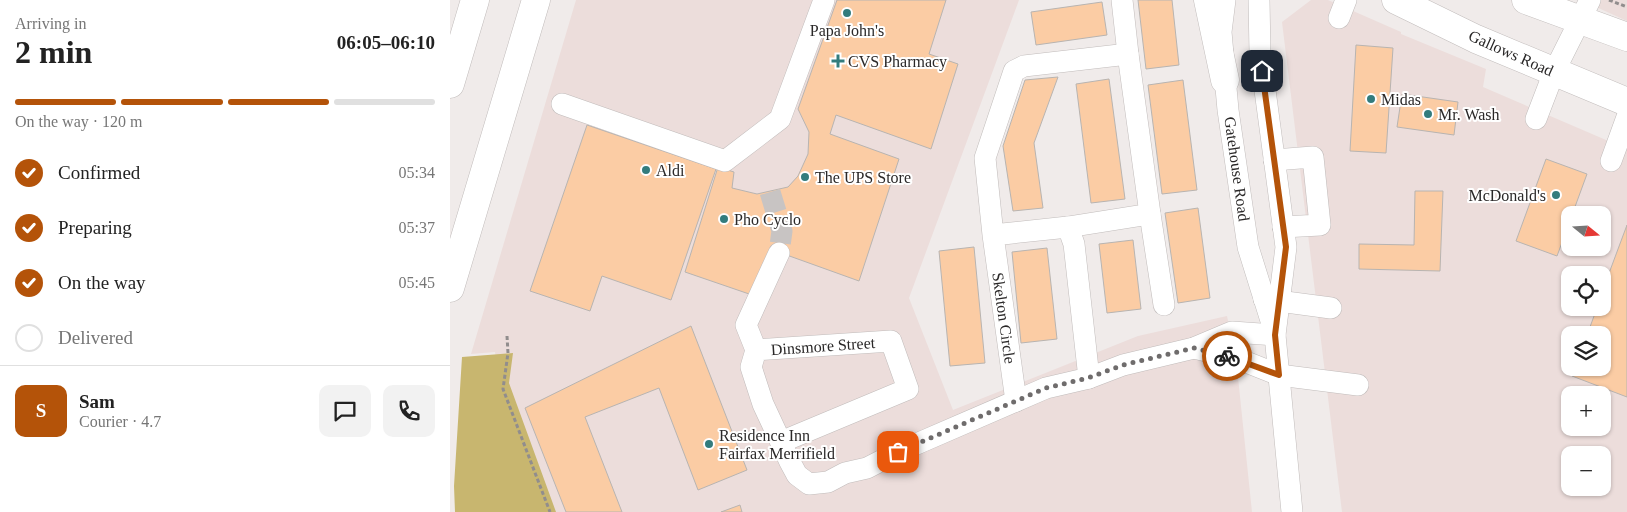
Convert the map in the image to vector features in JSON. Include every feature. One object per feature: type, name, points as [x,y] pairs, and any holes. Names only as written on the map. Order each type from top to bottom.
[{"type":"main road","points":[[450,84],[475,0]]},
{"type":"main road","points":[[450,288],[536,0]]},
{"type":"main road","points":[[1208,0],[1225,80]]},
{"type":"main road","name":"Gallows Road","points":[[1396,0],[1476,39],[1627,102]]},
{"type":"main road","points":[[1526,0],[1585,10],[1627,37]]},
{"type":"street","points":[[562,104],[725,161],[780,119],[824,0]]},
{"type":"street","points":[[1122,0],[1164,305]]},
{"type":"street","name":"Gatehouse Road","points":[[1225,0],[1221,32],[1228,110],[1248,247],[1272,300],[1292,512]]},
{"type":"street","name":"Gatehouse Road","points":[[1258,0],[1260,53],[1286,247],[1272,300]]},
{"type":"street","points":[[1536,119],[1554,72],[1585,10]]},
{"type":"street","name":"Skelton Circle","points":[[1016,401],[984,158],[1014,72],[1024,66],[1128,54]]},
{"type":"street","points":[[1611,161],[1627,117]]},
{"type":"street","points":[[1274,160],[1314,158],[1320,225],[1283,227]]},
{"type":"street","points":[[993,235],[1068,227],[1150,214]]},
{"type":"street","points":[[1068,227],[1074,244],[1088,378]]},
{"type":"street","points":[[756,350],[746,325],[780,253]]},
{"type":"street","points":[[1272,300],[1331,308]]},
{"type":"street","name":"Dinsmore Street","points":[[781,442],[908,389],[891,341],[756,350],[751,367],[763,404],[790,462],[798,475],[809,484],[828,482],[845,474],[867,468],[898,452],[1046,388],[1088,378],[1123,365],[1194,348],[1232,332],[1275,335]]},
{"type":"street","name":"Dinsmore Street","points":[[1194,348],[1236,358],[1279,375],[1358,385]]},
{"type":"path","points":[[1608,0],[1627,7]]},
{"type":"path","points":[[506,336],[508,353],[503,389],[550,512]]},
{"type":"shaded area","points":[[576,0],[1019,0],[909,298],[953,410],[1138,336],[1227,316],[1236,358],[1252,512],[535,512],[511,466],[495,352],[471,354]]},
{"type":"shaded area","points":[[1311,0],[1328,0],[1401,32],[1401,34],[1486,69],[1483,87],[1627,149],[1627,512],[1342,512],[1282,22]]},
{"type":"shaded area","points":[[1627,0],[1627,21],[1583,1]]},
{"type":"shaded area","points":[[513,353],[509,383],[556,512],[455,512],[454,486],[462,357]]},
{"type":"building","points":[[837,0],[946,0],[929,54],[958,64],[931,149],[836,115],[830,134],[899,159],[859,281],[770,249],[755,296],[685,272],[718,167],[734,172],[732,188],[757,194],[788,187],[798,176],[808,154],[809,132],[798,109]]},
{"type":"building","points":[[1138,0],[1172,0],[1179,65],[1146,69]]},
{"type":"building","points":[[1102,2],[1107,35],[1036,45],[1031,12]]},
{"type":"building","name":"Midas","points":[[1356,45],[1393,48],[1386,153],[1350,151]]},
{"type":"building","points":[[1058,77],[1034,143],[1043,208],[1013,211],[1003,146],[1025,80]]},
{"type":"building","points":[[1109,79],[1125,199],[1091,203],[1076,84]]},
{"type":"building","points":[[1183,80],[1197,190],[1162,194],[1148,85]]},
{"type":"building","name":"Mr. Wash","points":[[1402,94],[1458,102],[1454,135],[1397,127]]},
{"type":"building","points":[[587,125],[716,169],[671,300],[602,276],[590,311],[530,291]]},
{"type":"building","name":"McDonald's","points":[[1546,159],[1587,174],[1575,206],[1561,206],[1561,245],[1557,256],[1516,241]]},
{"type":"building","points":[[1415,191],[1443,191],[1440,271],[1359,269],[1359,244],[1414,245]]},
{"type":"building","points":[[1198,208],[1210,298],[1178,303],[1165,213]]},
{"type":"building","points":[[1627,225],[1627,397],[1611,391],[1611,386],[1598,386],[1572,376],[1611,376],[1611,326],[1590,326],[1594,316],[1611,316],[1611,268]]},
{"type":"building","points":[[1133,240],[1141,309],[1107,313],[1099,244]]},
{"type":"building","points":[[974,247],[985,363],[950,366],[939,251]]},
{"type":"building","points":[[1047,248],[1057,339],[1021,343],[1012,252]]},
{"type":"building","name":"Residence Inn Fairfax Merrifield","points":[[691,326],[747,470],[698,490],[659,388],[585,417],[622,512],[566,512],[525,408]]},
{"type":"building","name":"Residence Inn Fairfax Merrifield","points":[[740,505],[742,512],[721,512]]},
{"type":"tunnel","points":[[770,192],[782,231],[779,253]]},
{"type":"way so far","points":[[898,452],[1046,388],[1088,378],[1123,365],[1194,348],[1227,356]]},
{"type":"place","name":"Papa John's","points":[[847,13]]},
{"type":"place","name":"CVS Pharmacy","points":[[838,61]]},
{"type":"place","name":"Midas","points":[[1371,99]]},
{"type":"place","name":"Mr. Wash","points":[[1428,114]]},
{"type":"place","name":"Aldi","points":[[646,170]]},
{"type":"place","name":"The UPS Store","points":[[805,177]]},
{"type":"place","name":"McDonald's","points":[[1556,195]]},
{"type":"place","name":"Pho Cyclo","points":[[724,219]]},
{"type":"place","name":"Residence Inn Fairfax Merrifield","points":[[709,444]]},
{"type":"route","points":[[1227,356],[1279,375],[1275,335],[1286,247],[1262,71]]}]
